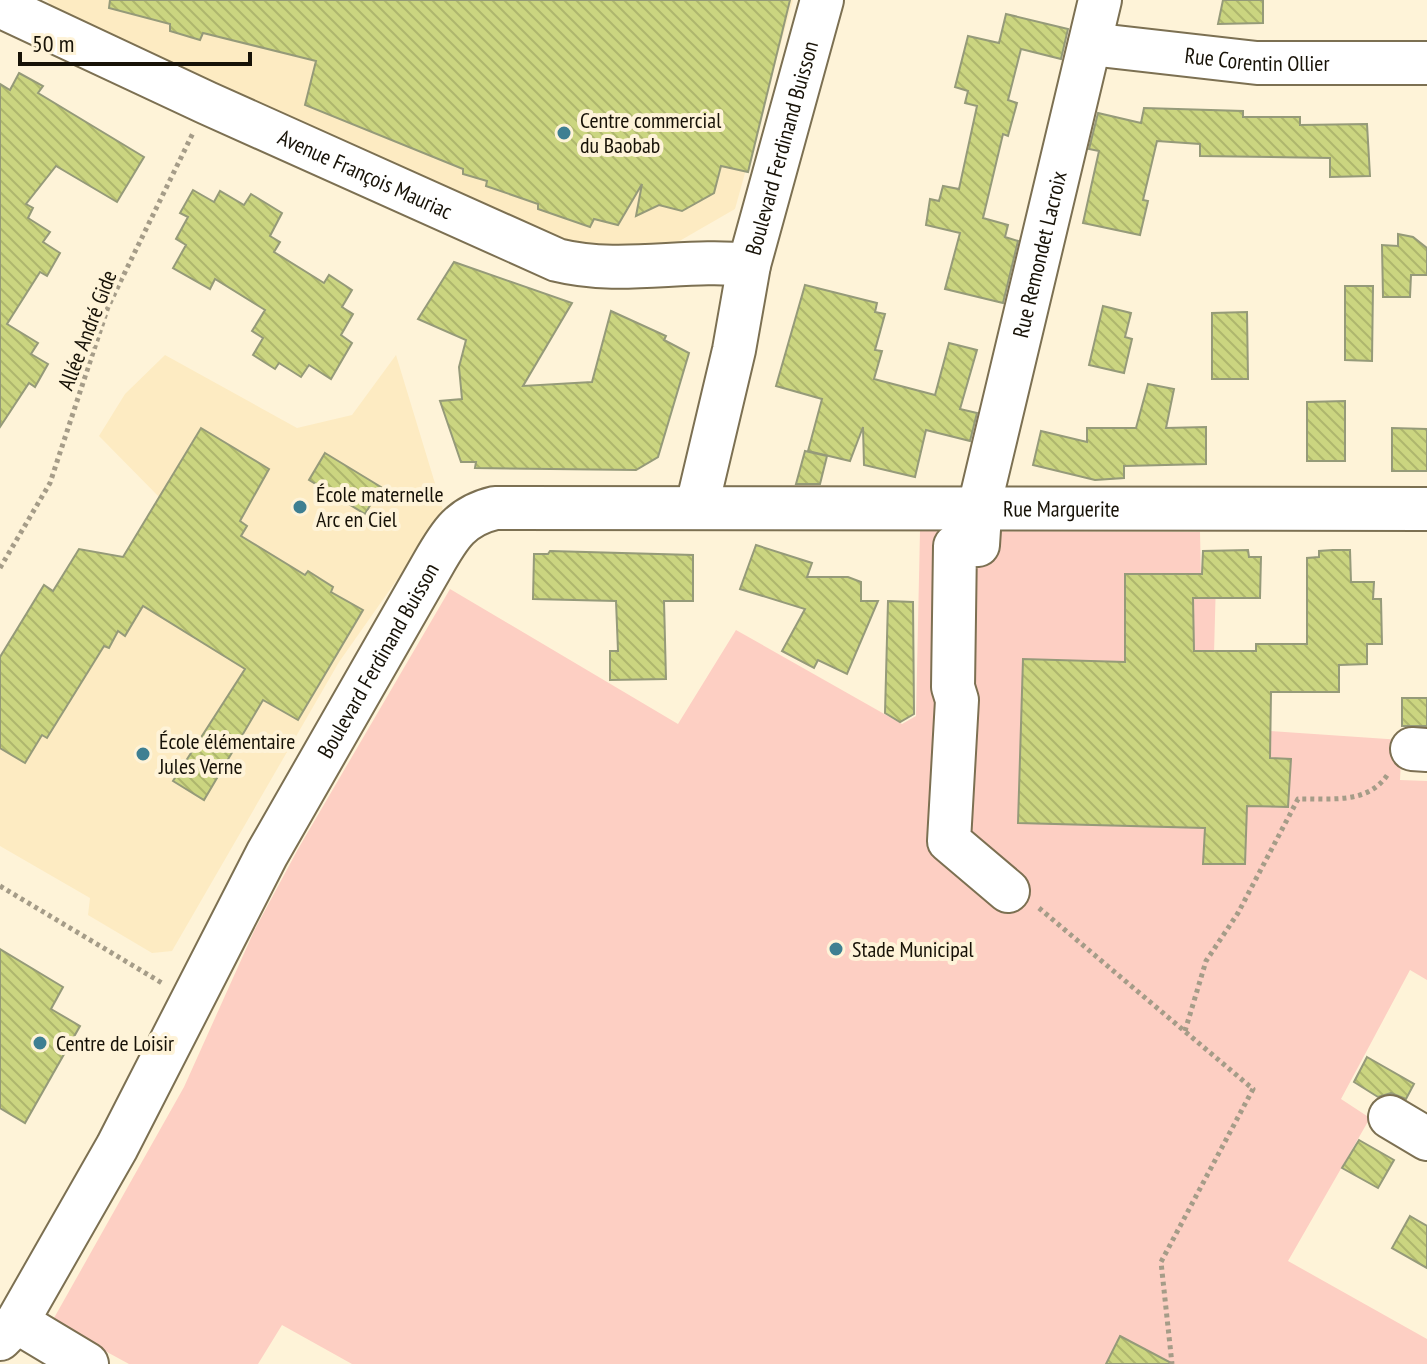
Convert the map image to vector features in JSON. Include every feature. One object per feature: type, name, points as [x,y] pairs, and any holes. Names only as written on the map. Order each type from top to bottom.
[{"type":"street","name":"Boulevard Ferdinand Buisson","points":[[9,1330],[117,1147],[267,854],[458,524],[474,513],[495,508],[697,506],[734,350],[749,265],[822,0]]},
{"type":"street","name":"Rue Remondet Lacroix","points":[[1008,891],[949,841],[957,700],[953,687],[955,546],[978,545],[979,510],[1100,0]]},
{"type":"street","name":"Avenue François Mauriac","points":[[9,6],[207,103],[557,260],[603,268],[707,260],[749,265]]},
{"type":"street","name":"Rue Corentin Ollier","points":[[1090,44],[1257,63],[1427,63]]},
{"type":"street","name":"Rue Marguerite","points":[[697,506],[979,510],[1427,509]]},
{"type":"street","points":[[1390,1117],[1427,1139]]},
{"type":"street","points":[[9,1330],[87,1364]]},
{"type":"path","name":"Allée André Gide","points":[[0,568],[50,483],[108,307],[207,103]]},
{"type":"path","points":[[1185,1031],[1206,961],[1238,913],[1298,799],[1356,798],[1382,782],[1395,762],[1420,750]]},
{"type":"path","points":[[0,886],[191,1000]]},
{"type":"path","points":[[1008,891],[1040,908],[1253,1089],[1161,1262],[1172,1364]]},
{"type":"shaded area","name":"Centre commercial du Baobab","points":[[47,0],[793,0],[735,209],[676,243],[589,250],[56,13]]},
{"type":"shaded area","points":[[165,355],[297,428],[352,415],[396,355],[444,513],[339,662],[172,951],[152,953],[88,915],[90,898],[0,846],[0,657],[43,585],[54,591],[79,549],[123,557],[162,500],[99,436],[125,394]]},
{"type":"shaded area","name":"Stade Municipal","points":[[920,531],[1200,532],[1201,579],[1216,580],[1212,727],[1402,740],[1400,780],[1427,781],[1427,980],[1410,970],[1341,1099],[1370,1118],[1288,1261],[1427,1339],[1427,1364],[352,1364],[282,1325],[258,1364],[129,1364],[61,1327],[54,1318],[184,1087],[255,929],[298,849],[450,589],[678,724],[736,630],[902,724],[916,716]]},
{"type":"building","name":"Centre commercial du Baobab","points":[[110,0],[790,0],[748,172],[721,166],[714,193],[682,211],[659,205],[636,216],[642,184],[618,225],[594,219],[590,227],[538,209],[538,204],[486,186],[487,181],[463,174],[463,169],[305,105],[316,61],[203,33],[200,40],[170,31],[170,24],[109,8]]},
{"type":"building","points":[[1223,0],[1263,0],[1263,23],[1218,24]]},
{"type":"building","points":[[1006,14],[1068,29],[1061,59],[1021,49],[1008,100],[1017,103],[1008,136],[1003,134],[983,218],[1008,225],[1005,237],[1018,241],[1003,303],[945,289],[960,233],[926,225],[930,199],[939,201],[943,186],[959,189],[977,106],[965,103],[968,91],[955,87],[968,36],[999,43]]},
{"type":"building","points":[[19,73],[43,86],[38,93],[144,157],[117,202],[56,166],[26,204],[33,208],[28,218],[50,232],[43,242],[60,253],[47,276],[40,272],[7,324],[38,343],[31,354],[48,364],[35,387],[29,383],[0,427],[0,84],[10,90]]},
{"type":"building","points":[[1144,108],[1243,111],[1243,117],[1300,117],[1300,125],[1367,124],[1370,176],[1330,177],[1330,158],[1200,156],[1200,144],[1157,141],[1143,200],[1148,201],[1140,235],[1083,223],[1099,151],[1089,149],[1098,113],[1141,123]]},
{"type":"building","points":[[193,190],[214,202],[220,191],[244,205],[251,194],[282,213],[270,236],[280,242],[274,252],[324,283],[329,275],[352,290],[342,307],[353,314],[341,335],[352,343],[331,379],[309,365],[301,377],[279,363],[275,369],[253,355],[263,338],[252,331],[265,310],[215,279],[210,289],[173,268],[186,245],[176,239],[188,217],[180,213]]},
{"type":"building","points":[[1398,234],[1413,237],[1427,248],[1427,275],[1411,275],[1410,297],[1383,297],[1382,245],[1398,246]]},
{"type":"building","points":[[454,262],[572,303],[523,386],[592,382],[611,311],[666,336],[664,340],[689,353],[658,457],[636,470],[475,468],[476,462],[461,462],[440,401],[462,399],[459,367],[466,340],[418,319]]},
{"type":"building","points":[[805,285],[877,303],[875,312],[885,314],[875,350],[882,351],[874,379],[935,395],[949,343],[977,350],[960,409],[977,413],[970,441],[926,430],[915,477],[864,465],[863,427],[850,461],[808,451],[822,399],[776,386]]},
{"type":"building","points":[[1345,286],[1373,286],[1372,361],[1345,360]]},
{"type":"building","points":[[1103,306],[1131,313],[1125,337],[1132,339],[1124,373],[1089,365]]},
{"type":"building","points":[[1247,312],[1248,379],[1212,379],[1212,313]]},
{"type":"building","points":[[1148,384],[1174,389],[1166,428],[1206,427],[1206,464],[1124,466],[1124,478],[1095,480],[1033,465],[1041,431],[1087,442],[1087,428],[1136,428]]},
{"type":"building","points":[[1345,401],[1345,461],[1307,461],[1307,402]]},
{"type":"building","points":[[201,428],[269,469],[240,521],[247,526],[241,536],[305,575],[308,571],[333,587],[331,592],[363,610],[298,720],[263,700],[204,800],[173,781],[245,669],[143,606],[125,636],[118,631],[109,648],[104,646],[47,738],[42,735],[25,763],[0,748],[0,657],[44,585],[53,591],[79,549],[123,557]]},
{"type":"building","points":[[1392,428],[1427,429],[1427,471],[1392,471]]},
{"type":"building","points":[[805,451],[827,456],[820,484],[796,484]]},
{"type":"building","points":[[325,453],[381,487],[365,514],[309,480]]},
{"type":"building","points":[[756,545],[812,563],[807,577],[848,577],[861,582],[861,601],[878,601],[847,674],[818,660],[814,668],[782,651],[805,609],[740,589]]},
{"type":"building","points":[[1248,550],[1249,557],[1261,557],[1260,598],[1193,598],[1194,651],[1256,651],[1256,644],[1307,644],[1307,558],[1319,557],[1319,551],[1333,550],[1350,550],[1351,582],[1374,582],[1373,599],[1381,599],[1382,644],[1367,644],[1367,664],[1339,665],[1339,692],[1271,692],[1270,758],[1291,759],[1288,807],[1247,806],[1245,864],[1203,864],[1205,828],[1018,823],[1023,659],[1125,662],[1125,574],[1202,574],[1203,551]]},
{"type":"building","points":[[550,551],[693,555],[693,601],[664,601],[666,679],[610,680],[610,651],[618,651],[616,601],[533,599],[534,554],[548,554]]},
{"type":"building","points":[[888,601],[913,602],[914,714],[900,722],[885,713]]},
{"type":"building","points":[[1402,698],[1427,698],[1427,726],[1402,726]]},
{"type":"building","name":"Centre de Loisir","points":[[0,949],[63,987],[51,1009],[80,1026],[25,1123],[0,1108]]},
{"type":"building","points":[[1367,1057],[1414,1084],[1406,1099],[1391,1093],[1378,1097],[1354,1082]]},
{"type":"building","points":[[1359,1140],[1394,1160],[1378,1188],[1342,1168]]},
{"type":"building","points":[[1410,1216],[1427,1226],[1427,1268],[1392,1248]]},
{"type":"building","points":[[1120,1336],[1173,1364],[1106,1364]]},
{"type":"place","name":"Centre commercial du Baobab","points":[[564,133]]},
{"type":"place","name":"École maternelle Arc en Ciel","points":[[300,507]]},
{"type":"place","name":"École élémentaire Jules Verne","points":[[143,754]]},
{"type":"place","name":"Stade Municipal","points":[[836,949]]},
{"type":"place","name":"Centre de Loisir","points":[[40,1043]]}]
